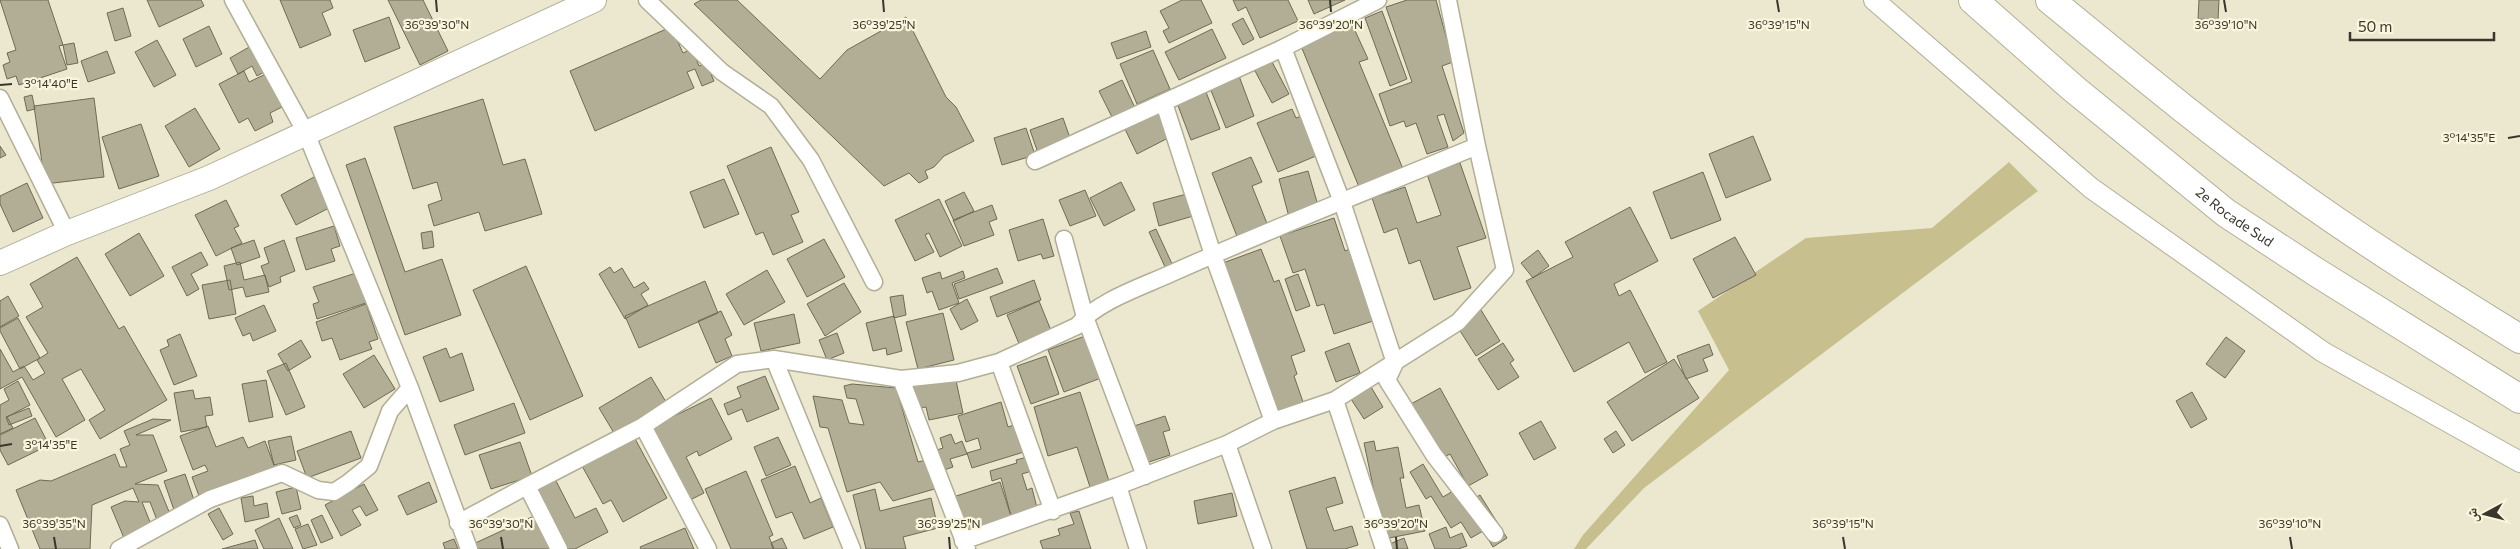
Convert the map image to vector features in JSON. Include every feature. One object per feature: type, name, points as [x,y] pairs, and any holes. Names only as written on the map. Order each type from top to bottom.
[{"type":"highway","name":"2e Rocade Sud","points":[[1973,0],[2074,89],[2226,212],[2324,278],[2520,399]]},
{"type":"highway","points":[[2050,0],[2140,74],[2281,182],[2402,266],[2520,339]]},
{"type":"main road","points":[[0,263],[67,233],[209,178],[594,0]]},
{"type":"street","points":[[233,0],[306,133],[410,388],[469,549]]},
{"type":"street","points":[[647,0],[722,72],[771,106],[811,160],[874,282]]},
{"type":"street","points":[[1035,161],[1164,104],[1283,48],[1378,0]]},
{"type":"street","points":[[901,379],[965,545],[1227,444],[1273,421],[1335,400],[1458,322],[1504,270],[1448,0]]},
{"type":"street","points":[[1874,0],[2091,188],[2324,352],[2520,462]]},
{"type":"street","points":[[1283,48],[1342,202],[1395,363],[1387,380],[1434,455],[1495,534]]},
{"type":"street","points":[[0,98],[67,233]]},
{"type":"street","points":[[1164,104],[1213,255],[1273,421]]},
{"type":"street","points":[[458,523],[643,426],[737,364],[774,359],[901,379],[958,373],[999,362],[1078,326],[1085,317],[1119,297],[1213,255],[1478,146]]},
{"type":"street","points":[[1064,238],[1085,317],[1145,476]]},
{"type":"street","points":[[774,359],[852,549]]},
{"type":"street","points":[[999,362],[1053,511]]},
{"type":"street","points":[[119,549],[210,500],[282,473],[318,490],[334,492],[369,466],[390,411],[410,388]]},
{"type":"street","points":[[1335,400],[1384,549]]},
{"type":"street","points":[[643,426],[708,549]]},
{"type":"street","points":[[1227,444],[1263,549]]},
{"type":"street","points":[[526,486],[559,549]]},
{"type":"street","points":[[1118,486],[1138,549]]},
{"type":"street","points":[[0,524],[10,549]]},
{"type":"shaded area","points":[[2009,162],[2038,191],[1644,488],[1586,549],[1574,549],[1583,535],[1729,370],[1698,311],[1806,238],[1932,228]]},
{"type":"building","points":[[0,0],[48,0],[63,45],[59,46],[67,69],[19,85],[16,76],[7,79],[3,65],[10,62],[7,53],[16,50]]},
{"type":"building","points":[[147,0],[201,0],[204,6],[159,27]]},
{"type":"building","points":[[280,0],[330,0],[333,8],[322,13],[331,35],[300,48]]},
{"type":"building","points":[[388,0],[423,0],[448,51],[420,65]]},
{"type":"building","points":[[701,0],[737,0],[820,79],[847,50],[906,17],[946,97],[956,107],[974,141],[944,156],[934,167],[925,171],[928,178],[919,183],[909,173],[884,186],[694,4]]},
{"type":"building","points":[[1182,0],[1201,0],[1212,23],[1169,43],[1163,31],[1169,28],[1160,11]]},
{"type":"building","points":[[1233,0],[1288,0],[1298,21],[1260,38],[1246,7],[1238,11]]},
{"type":"building","points":[[1308,0],[1345,0],[1314,14]]},
{"type":"building","points":[[1407,0],[1436,0],[1453,62],[1442,66],[1464,133],[1453,141],[1444,114],[1437,116],[1448,147],[1427,154],[1416,123],[1406,127],[1404,121],[1390,126],[1379,94],[1412,82],[1386,7]]},
{"type":"building","points":[[2199,0],[2219,0],[2218,20],[2198,19]]},
{"type":"building","points":[[123,8],[131,36],[115,41],[107,13]]},
{"type":"building","points":[[1382,11],[1407,79],[1390,86],[1365,18]]},
{"type":"building","points":[[389,17],[400,48],[365,62],[353,30]]},
{"type":"building","points":[[1243,18],[1254,39],[1243,45],[1232,24]]},
{"type":"building","points":[[1352,24],[1368,59],[1359,62],[1403,169],[1359,187],[1301,46]]},
{"type":"building","points":[[209,26],[222,54],[196,67],[183,39]]},
{"type":"building","points":[[671,27],[683,53],[692,49],[699,66],[706,63],[714,81],[702,86],[695,69],[687,72],[694,88],[595,131],[570,71]]},
{"type":"building","points":[[1212,29],[1226,58],[1179,80],[1165,52]]},
{"type":"building","points":[[1146,31],[1151,47],[1117,59],[1111,43]]},
{"type":"building","points":[[157,40],[176,75],[154,87],[135,52]]},
{"type":"building","points":[[74,43],[78,63],[67,65],[63,45]]},
{"type":"building","points":[[251,46],[264,72],[257,76],[252,66],[238,74],[230,58]]},
{"type":"building","points":[[1153,50],[1170,89],[1137,104],[1120,64]]},
{"type":"building","points":[[107,51],[115,73],[88,82],[81,61]]},
{"type":"building","points":[[1271,60],[1289,94],[1272,103],[1254,69]]},
{"type":"building","points":[[244,71],[249,82],[268,73],[284,106],[270,113],[273,122],[255,131],[248,118],[239,123],[219,84]]},
{"type":"building","points":[[1239,76],[1254,116],[1226,128],[1210,88]]},
{"type":"building","points":[[1122,80],[1135,108],[1113,119],[1099,91]]},
{"type":"building","points":[[1206,92],[1220,129],[1191,140],[1177,103]]},
{"type":"building","points":[[32,95],[35,109],[27,111],[24,97]]},
{"type":"building","points":[[94,98],[104,177],[45,184],[34,106]]},
{"type":"building","points":[[483,99],[503,165],[525,159],[542,214],[485,231],[479,212],[434,226],[428,205],[442,200],[437,182],[413,189],[394,127]]},
{"type":"building","points":[[195,108],[220,149],[189,167],[165,126]]},
{"type":"building","points":[[1161,108],[1174,135],[1137,154],[1124,127]]},
{"type":"building","points":[[1292,109],[1296,118],[1314,111],[1330,150],[1278,172],[1257,123]]},
{"type":"building","points":[[1063,118],[1071,141],[1038,153],[1030,130]]},
{"type":"building","points":[[141,124],[159,176],[119,189],[102,137]]},
{"type":"building","points":[[1026,128],[1035,155],[1002,165],[994,138]]},
{"type":"building","points":[[1753,136],[1771,180],[1726,198],[1709,154]]},
{"type":"building","points":[[0,146],[6,155],[0,158]]},
{"type":"building","points":[[771,147],[799,212],[791,215],[803,242],[773,255],[763,232],[756,235],[727,166]]},
{"type":"building","points":[[1251,157],[1262,182],[1252,186],[1268,226],[1238,239],[1212,173]]},
{"type":"building","points":[[365,158],[405,272],[442,259],[461,315],[405,335],[346,165]]},
{"type":"building","points":[[1460,163],[1486,238],[1457,247],[1471,288],[1434,300],[1420,260],[1409,264],[1397,228],[1384,233],[1372,198],[1405,187],[1417,223],[1441,215],[1427,174]]},
{"type":"building","points":[[1308,171],[1319,209],[1289,217],[1279,179]]},
{"type":"building","points":[[1703,172],[1721,220],[1671,239],[1653,192]]},
{"type":"building","points":[[314,177],[329,208],[296,225],[281,195]]},
{"type":"building","points":[[724,179],[739,214],[704,228],[690,192]]},
{"type":"building","points":[[1121,182],[1135,210],[1104,226],[1090,198]]},
{"type":"building","points":[[27,183],[43,218],[13,232],[0,204],[0,196]]},
{"type":"building","points":[[1085,190],[1096,216],[1070,226],[1059,200]]},
{"type":"building","points":[[964,192],[974,211],[954,221],[945,201]]},
{"type":"building","points":[[1194,192],[1200,214],[1159,226],[1153,203]]},
{"type":"building","points":[[939,199],[962,246],[940,257],[929,233],[925,235],[934,252],[915,261],[895,220]]},
{"type":"building","points":[[226,200],[239,226],[234,228],[242,243],[216,256],[195,215]]},
{"type":"building","points":[[992,205],[997,219],[989,222],[994,235],[964,246],[953,220]]},
{"type":"building","points":[[1630,207],[1658,261],[1614,284],[1619,296],[1630,290],[1667,362],[1645,373],[1629,342],[1574,372],[1526,281],[1573,257],[1565,242]]},
{"type":"building","points":[[1334,218],[1345,251],[1352,248],[1376,320],[1334,334],[1324,304],[1317,306],[1305,269],[1293,273],[1280,236]]},
{"type":"building","points":[[1043,219],[1054,256],[1043,259],[1041,254],[1018,261],[1009,230]]},
{"type":"building","points":[[334,226],[340,246],[331,249],[335,261],[306,270],[296,238]]},
{"type":"building","points":[[1156,229],[1173,266],[1166,269],[1149,232]]},
{"type":"building","points":[[432,231],[434,247],[423,249],[421,233]]},
{"type":"building","points":[[139,233],[164,276],[130,296],[105,254]]},
{"type":"building","points":[[1735,237],[1756,275],[1713,298],[1693,259]]},
{"type":"building","points":[[824,239],[845,277],[807,297],[787,259]]},
{"type":"building","points":[[254,240],[260,257],[237,265],[231,248]]},
{"type":"building","points":[[284,240],[295,271],[280,277],[281,282],[269,287],[261,266],[269,263],[264,248]]},
{"type":"building","points":[[1261,249],[1274,282],[1279,280],[1305,351],[1291,356],[1297,374],[1294,376],[1303,402],[1276,412],[1223,263]]},
{"type":"building","points":[[1538,250],[1549,266],[1533,278],[1521,263]]},
{"type":"building","points":[[201,252],[208,265],[191,274],[199,289],[187,296],[172,267]]},
{"type":"building","points":[[77,257],[119,329],[124,326],[167,400],[100,439],[89,420],[105,410],[81,369],[62,379],[85,420],[56,437],[22,377],[0,389],[0,349],[13,372],[24,366],[33,380],[45,373],[37,360],[48,353],[26,317],[43,307],[30,284]]},
{"type":"building","points":[[240,262],[244,280],[265,275],[269,292],[246,297],[243,287],[229,290],[224,266]]},
{"type":"building","points":[[526,266],[583,396],[530,420],[473,290]]},
{"type":"building","points":[[610,267],[614,273],[622,268],[634,288],[644,282],[649,289],[641,294],[648,305],[625,319],[599,274]]},
{"type":"building","points":[[997,268],[1003,283],[959,299],[954,284]]},
{"type":"building","points":[[767,270],[785,302],[744,325],[726,294]]},
{"type":"building","points":[[963,271],[965,278],[952,283],[959,303],[939,310],[932,291],[927,293],[922,278],[940,272],[942,279]]},
{"type":"building","points":[[356,273],[366,303],[317,319],[313,304],[319,302],[313,287]]},
{"type":"building","points":[[1298,274],[1310,306],[1296,311],[1285,279]]},
{"type":"building","points":[[230,280],[236,314],[209,319],[202,285]]},
{"type":"building","points":[[1034,280],[1041,300],[997,317],[990,297]]},
{"type":"building","points":[[705,281],[718,313],[639,348],[625,316]]},
{"type":"building","points":[[844,283],[861,312],[825,336],[807,304]]},
{"type":"building","points":[[903,295],[906,315],[894,318],[890,297]]},
{"type":"building","points":[[8,296],[19,316],[0,327],[0,301]]},
{"type":"building","points":[[967,299],[978,321],[961,330],[950,309]]},
{"type":"building","points":[[1039,301],[1052,333],[1020,346],[1007,315]]},
{"type":"building","points":[[366,304],[378,339],[369,342],[372,349],[340,360],[332,338],[322,341],[316,322]]},
{"type":"building","points":[[264,305],[276,331],[253,341],[250,333],[243,336],[235,318]]},
{"type":"building","points":[[1481,310],[1500,341],[1476,356],[1457,326]]},
{"type":"building","points":[[721,311],[732,335],[725,339],[732,356],[716,363],[698,321]]},
{"type":"building","points":[[943,313],[954,360],[918,369],[906,322]]},
{"type":"building","points":[[794,314],[800,343],[761,351],[754,323]]},
{"type":"building","points":[[894,316],[902,351],[887,355],[886,348],[873,351],[866,323]]},
{"type":"building","points":[[18,318],[40,358],[20,369],[0,331],[0,328]]},
{"type":"building","points":[[837,333],[844,353],[827,360],[819,340]]},
{"type":"building","points":[[180,334],[197,376],[174,385],[160,350],[169,346],[167,340]]},
{"type":"building","points":[[1085,336],[1101,378],[1064,392],[1048,350]]},
{"type":"building","points":[[2226,337],[2245,351],[2225,378],[2206,364]]},
{"type":"building","points":[[301,340],[311,357],[288,371],[278,354]]},
{"type":"building","points":[[1349,343],[1360,373],[1336,382],[1325,352]]},
{"type":"building","points":[[1503,343],[1514,360],[1510,363],[1519,377],[1498,390],[1478,359]]},
{"type":"building","points":[[1709,344],[1713,355],[1703,359],[1708,371],[1686,379],[1677,356]]},
{"type":"building","points":[[446,348],[450,358],[462,353],[474,390],[440,402],[423,357]]},
{"type":"building","points":[[374,355],[395,389],[364,408],[343,374]]},
{"type":"building","points":[[1046,356],[1059,394],[1031,404],[1017,366]]},
{"type":"building","points":[[1674,359],[1699,398],[1632,441],[1607,402]]},
{"type":"building","points":[[286,363],[305,407],[286,415],[267,371]]},
{"type":"building","points":[[765,376],[779,409],[747,422],[742,409],[728,415],[724,404],[741,397],[737,387]]},
{"type":"building","points":[[955,376],[963,413],[929,420],[926,407],[918,408],[913,385]]},
{"type":"building","points":[[651,377],[666,402],[614,433],[599,408]]},
{"type":"building","points":[[266,380],[273,417],[249,422],[242,384]]},
{"type":"building","points":[[18,381],[30,405],[7,417],[13,428],[0,434],[0,405],[9,400],[4,389]]},
{"type":"building","points":[[852,384],[896,388],[918,462],[930,459],[938,488],[893,501],[880,482],[847,492],[828,428],[820,427],[813,396],[842,400],[849,423],[864,425],[856,399],[847,398],[844,386]]},
{"type":"building","points":[[1371,387],[1383,407],[1364,419],[1351,399]]},
{"type":"building","points":[[1440,388],[1488,475],[1468,486],[1450,454],[1441,459],[1411,404]]},
{"type":"building","points":[[193,390],[195,399],[210,397],[213,415],[205,416],[207,427],[181,432],[174,393]]},
{"type":"building","points":[[1080,392],[1109,481],[1090,487],[1077,447],[1048,456],[1034,407]]},
{"type":"building","points":[[2192,392],[2207,419],[2191,428],[2176,401]]},
{"type":"building","points":[[711,398],[732,439],[699,456],[697,451],[686,457],[704,493],[686,502],[650,428]]},
{"type":"building","points":[[1001,402],[1008,427],[1020,423],[1027,451],[972,468],[967,453],[981,449],[978,438],[966,442],[958,416]]},
{"type":"building","points":[[514,403],[525,433],[465,455],[454,425]]},
{"type":"building","points":[[29,408],[32,416],[9,425],[6,417]]},
{"type":"building","points":[[1165,416],[1170,430],[1163,432],[1170,455],[1143,464],[1131,427]]},
{"type":"building","points":[[35,418],[49,445],[8,465],[0,450],[0,435]]},
{"type":"building","points":[[153,419],[171,420],[136,435],[153,435],[167,471],[135,484],[158,485],[170,514],[157,520],[150,502],[142,502],[152,527],[124,538],[111,507],[125,501],[139,502],[133,488],[92,505],[90,549],[40,549],[16,490],[40,480],[51,481],[115,454],[120,467],[127,467],[120,449],[130,445],[124,431]]},
{"type":"building","points":[[1541,421],[1556,448],[1534,460],[1519,433]]},
{"type":"building","points":[[208,426],[216,447],[243,437],[248,448],[265,441],[275,468],[199,496],[192,477],[208,471],[205,465],[193,470],[180,436]]},
{"type":"building","points":[[351,431],[361,458],[307,478],[297,451]]},
{"type":"building","points":[[1616,431],[1625,445],[1613,453],[1604,439]]},
{"type":"building","points":[[951,434],[955,444],[962,441],[967,454],[950,459],[953,467],[941,471],[934,451],[943,448],[940,438]]},
{"type":"building","points":[[633,435],[667,498],[623,522],[611,500],[603,504],[581,464]]},
{"type":"building","points":[[291,436],[296,460],[274,465],[268,441]]},
{"type":"building","points":[[778,437],[791,465],[766,476],[754,447]]},
{"type":"building","points":[[1374,441],[1376,451],[1398,447],[1404,478],[1400,478],[1406,508],[1419,505],[1425,531],[1384,539],[1364,443]]},
{"type":"building","points":[[520,442],[532,476],[491,489],[479,455]]},
{"type":"building","points":[[1031,456],[1035,470],[1022,474],[1027,490],[1032,488],[1037,508],[1011,516],[1001,478],[992,481],[990,471],[1017,463],[1016,460]]},
{"type":"building","points":[[1423,464],[1443,497],[1458,488],[1467,503],[1480,495],[1507,538],[1493,547],[1483,531],[1471,538],[1461,522],[1451,528],[1431,496],[1426,499],[1410,472]]},
{"type":"building","points":[[795,466],[810,503],[821,498],[833,527],[804,539],[792,512],[776,518],[761,480]]},
{"type":"building","points":[[746,471],[773,535],[769,537],[774,549],[731,549],[705,489]]},
{"type":"building","points":[[185,474],[195,503],[174,510],[164,481]]},
{"type":"building","points":[[554,477],[575,518],[596,508],[608,532],[575,549],[566,549],[535,487]]},
{"type":"building","points":[[1335,477],[1343,503],[1326,508],[1334,531],[1352,526],[1358,545],[1345,549],[1307,549],[1289,491]]},
{"type":"building","points":[[429,482],[437,502],[407,515],[398,496]]},
{"type":"building","points":[[1000,482],[1012,519],[965,534],[953,497]]},
{"type":"building","points":[[364,484],[378,510],[366,516],[360,506],[352,510],[361,525],[341,536],[325,505]]},
{"type":"building","points":[[296,487],[301,509],[282,514],[276,492]]},
{"type":"building","points":[[875,489],[880,511],[931,498],[938,528],[903,537],[906,549],[866,549],[853,495]]},
{"type":"building","points":[[1232,493],[1237,516],[1198,524],[1194,501]]},
{"type":"building","points":[[253,496],[254,506],[267,503],[269,517],[245,522],[241,498]]},
{"type":"building","points":[[219,508],[233,534],[223,540],[208,514]]},
{"type":"building","points":[[1079,511],[1091,549],[1043,549],[1040,541],[1060,535],[1058,529],[1074,524],[1070,513]]},
{"type":"building","points":[[297,515],[301,525],[294,528],[289,518]]},
{"type":"building","points":[[322,515],[333,538],[321,543],[311,520]]},
{"type":"building","points":[[536,515],[552,549],[473,549],[471,545]]},
{"type":"building","points":[[279,518],[293,549],[264,549],[255,530]]},
{"type":"building","points":[[308,524],[317,545],[303,549],[295,529]]},
{"type":"building","points":[[1446,527],[1450,538],[1462,533],[1467,546],[1458,549],[1435,549],[1429,534]]},
{"type":"building","points":[[685,528],[694,549],[641,549],[640,547]]},
{"type":"building","points":[[782,538],[787,549],[773,549],[771,543]]},
{"type":"building","points":[[1404,538],[1408,549],[1386,549],[1385,546]]},
{"type":"building","points":[[454,539],[458,549],[445,549],[443,543]]},
{"type":"building","points":[[255,540],[258,549],[222,549]]}]
